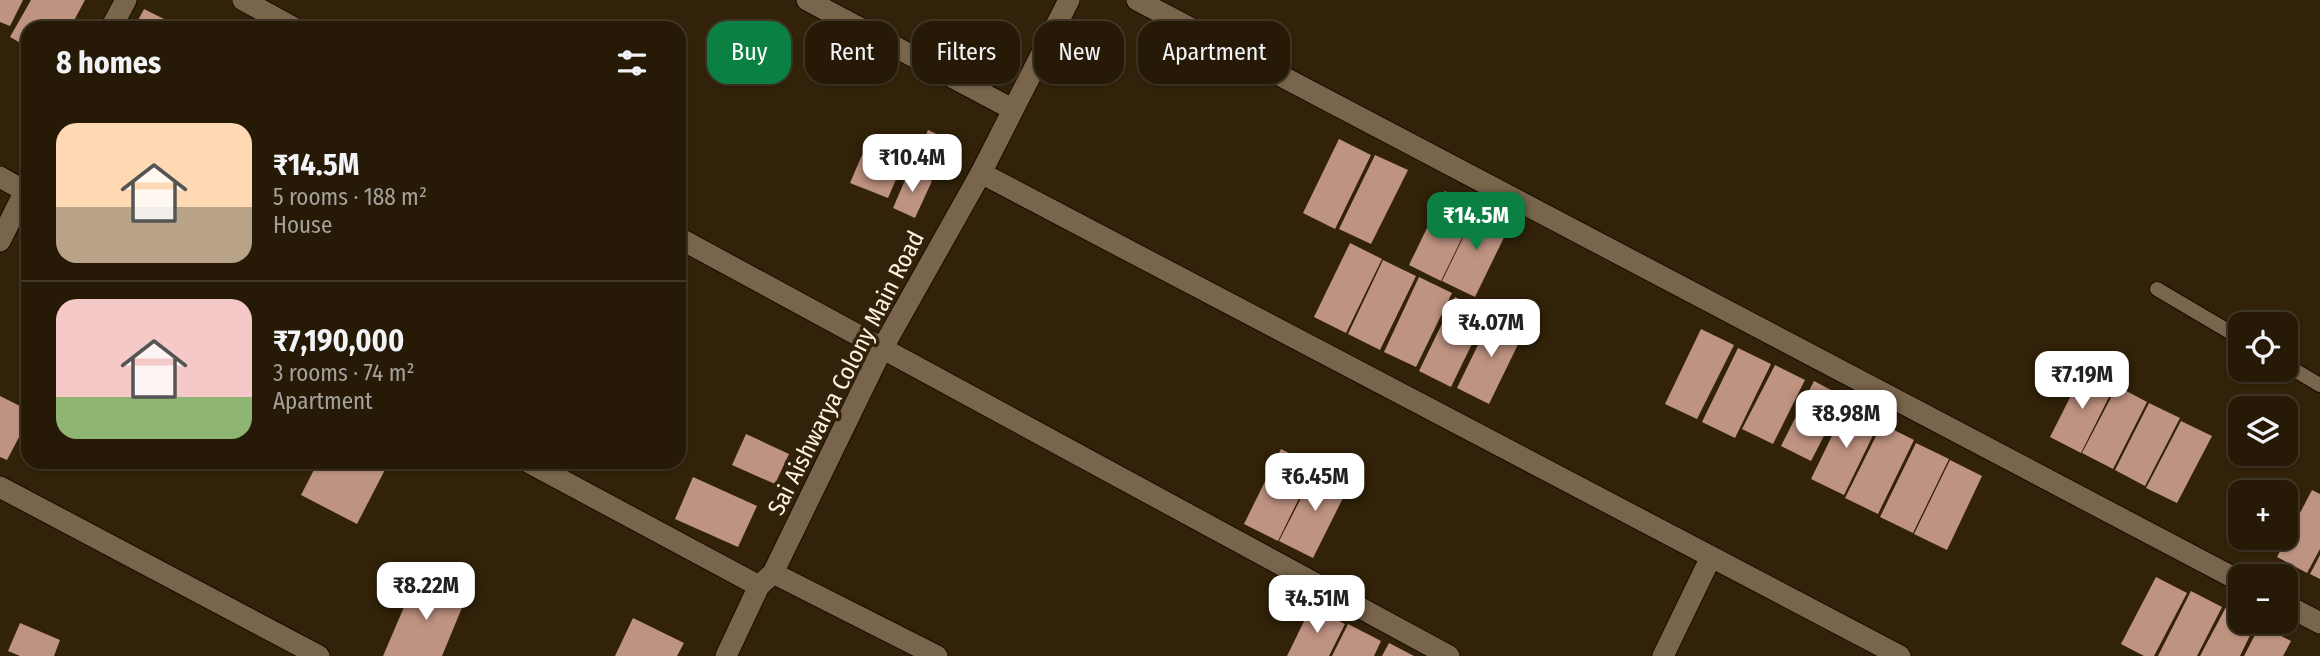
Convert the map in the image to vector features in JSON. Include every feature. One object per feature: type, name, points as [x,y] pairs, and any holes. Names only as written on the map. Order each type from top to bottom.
[{"type":"street","points":[[115,21],[126,0]]},
{"type":"street","points":[[243,0],[281,21]]},
{"type":"street","points":[[807,0],[1012,109]]},
{"type":"street","name":"Sai Aishwarya Colony Main Road","points":[[726,656],[882,349],[981,173],[1069,0]]},
{"type":"street","points":[[1137,0],[2228,575]]},
{"type":"street","points":[[981,173],[1900,656]]},
{"type":"street","points":[[0,177],[21,187]]},
{"type":"street","points":[[0,241],[21,201]]},
{"type":"street","points":[[686,242],[1449,656]]},
{"type":"street","points":[[542,469],[766,580],[937,656]]},
{"type":"street","points":[[0,487],[319,656]]},
{"type":"street","points":[[1663,656],[1711,557]]},
{"type":"street","points":[[2298,611],[2320,623]]},
{"type":"lane","points":[[2157,289],[2228,331]]},
{"type":"lane","points":[[2298,372],[2320,385]]},
{"type":"building","points":[[0,0],[23,0],[10,26],[0,22]]},
{"type":"building","points":[[31,0],[85,0],[74,21],[21,21],[21,43],[10,37]]},
{"type":"building","points":[[144,9],[168,21],[138,21]]},
{"type":"building","points":[[928,130],[952,141],[935,180],[911,169]]},
{"type":"building","points":[[1339,139],[1371,155],[1335,229],[1303,213]]},
{"type":"building","points":[[862,155],[900,170],[888,198],[850,183]]},
{"type":"building","points":[[1375,155],[1408,170],[1371,244],[1339,229]]},
{"type":"building","points":[[909,171],[932,181],[915,218],[893,208]]},
{"type":"building","points":[[1445,191],[1477,207],[1441,281],[1409,265]]},
{"type":"building","points":[[1478,207],[1511,223],[1475,297],[1442,281]]},
{"type":"building","points":[[1350,243],[1382,259],[1346,333],[1314,317]]},
{"type":"building","points":[[1383,260],[1416,276],[1380,350],[1348,334]]},
{"type":"building","points":[[1419,277],[1452,293],[1416,367],[1384,352]]},
{"type":"building","points":[[1455,297],[1487,313],[1451,387],[1419,371]]},
{"type":"building","points":[[1493,314],[1525,330],[1489,404],[1457,388]]},
{"type":"building","points":[[1701,329],[1734,345],[1697,419],[1665,404]]},
{"type":"building","points":[[1738,348],[1771,364],[1735,438],[1702,422]]},
{"type":"building","points":[[1775,365],[1805,380],[1773,444],[1742,429]]},
{"type":"building","points":[[2084,370],[2115,385],[2081,453],[2050,437]]},
{"type":"building","points":[[1814,381],[1844,397],[1811,461],[1781,446]]},
{"type":"building","points":[[2117,386],[2147,402],[2113,469],[2082,453]]},
{"type":"building","points":[[0,396],[21,406],[21,433],[7,460],[0,457]]},
{"type":"building","points":[[2149,403],[2180,418],[2145,486],[2115,470]]},
{"type":"building","points":[[1847,405],[1880,421],[1844,495],[1811,479]]},
{"type":"building","points":[[2181,421],[2212,436],[2177,503],[2146,488]]},
{"type":"building","points":[[1882,424],[1914,440],[1878,514],[1845,498]]},
{"type":"building","points":[[746,434],[789,454],[775,484],[732,465]]},
{"type":"building","points":[[1916,443],[1949,459],[1913,533],[1880,517]]},
{"type":"building","points":[[1281,449],[1315,466],[1278,541],[1244,524]]},
{"type":"building","points":[[1950,460],[1982,476],[1947,550],[1914,534]]},
{"type":"building","points":[[1317,467],[1350,484],[1313,558],[1279,541]]},
{"type":"building","points":[[314,469],[385,469],[357,524],[301,495]]},
{"type":"building","points":[[693,477],[757,506],[738,547],[675,519]]},
{"type":"building","points":[[2312,490],[2320,494],[2320,549],[2307,573],[2298,568],[2298,564],[2290,564],[2277,557],[2281,550],[2298,550],[2298,517]]},
{"type":"building","points":[[2320,555],[2320,579],[2310,574]]},
{"type":"building","points":[[417,577],[466,598],[442,656],[383,656]]},
{"type":"building","points":[[2156,577],[2187,593],[2154,656],[2144,656],[2121,644]]},
{"type":"building","points":[[2191,591],[2222,607],[2197,656],[2158,656]]},
{"type":"building","points":[[1311,607],[1345,624],[1329,656],[1287,656]]},
{"type":"building","points":[[2226,607],[2228,608],[2228,634],[2251,634],[2240,656],[2200,656]]},
{"type":"building","points":[[633,618],[684,643],[677,656],[615,656]]},
{"type":"building","points":[[20,623],[60,640],[54,656],[20,656],[8,651]]},
{"type":"building","points":[[1348,624],[1381,641],[1374,656],[1332,656]]},
{"type":"building","points":[[2255,634],[2277,634],[2291,641],[2283,656],[2244,656]]},
{"type":"building","points":[[1389,643],[1414,656],[1382,656]]}]
